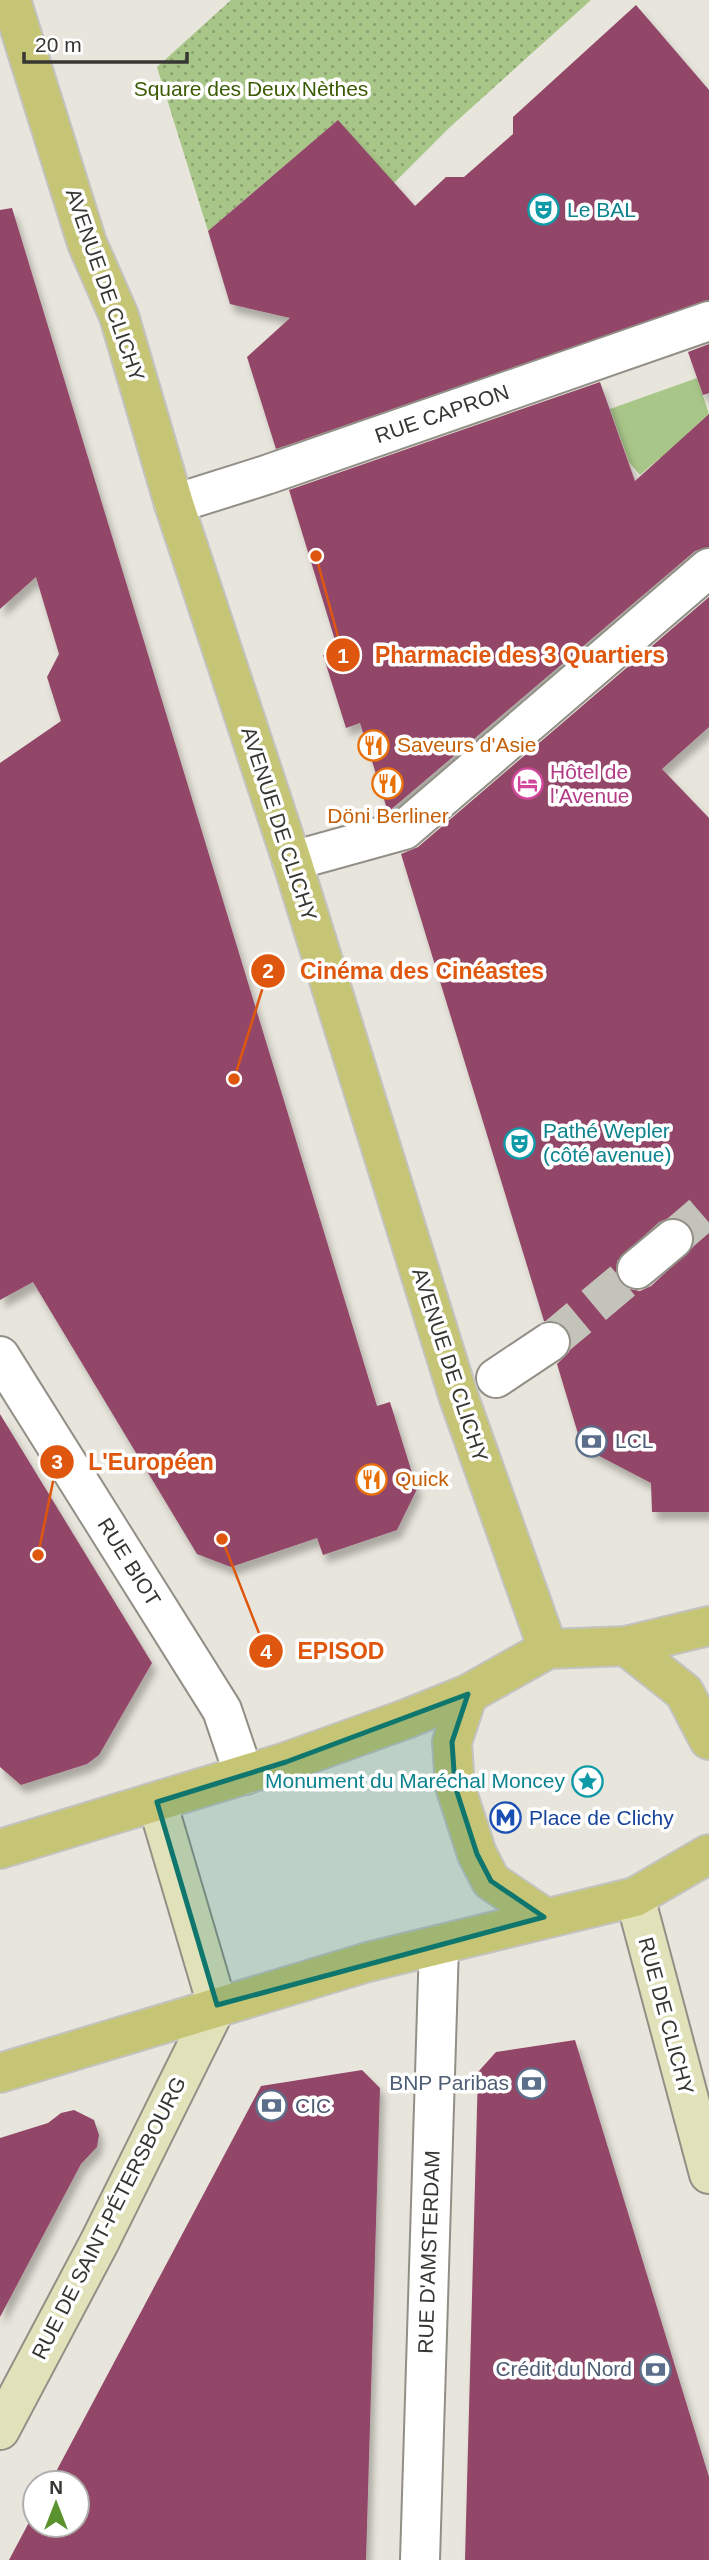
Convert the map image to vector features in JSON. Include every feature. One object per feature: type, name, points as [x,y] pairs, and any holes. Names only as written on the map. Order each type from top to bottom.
[{"type":"main road","name":"AVENUE DE CLICHY","points":[[11,0],[87,243],[120,316],[174,504],[292,861],[459,1398],[548,1648]]},
{"type":"main road","points":[[0,1849],[244,1775],[407,1719],[468,1694],[548,1648],[626,1646],[709,1626]]},
{"type":"main road","points":[[626,1646],[684,1692],[709,1740]]},
{"type":"main road","points":[[468,1694],[452,1742],[455,1786],[473,1843],[491,1881],[544,1917]]},
{"type":"main road","points":[[158,1802],[217,2005]]},
{"type":"main road","points":[[0,2073],[217,2005],[544,1917],[635,1897],[709,1854]]},
{"type":"main road","name":"RUE DE CLICHY","points":[[635,1897],[709,2174]]},
{"type":"main road","name":"RUE DE SAINT-PÉTERSBOURG","points":[[0,2430],[100,2241],[217,2005]]},
{"type":"street","name":"RUE CAPRON","points":[[174,504],[266,475],[709,321]]},
{"type":"street","points":[[292,861],[404,830],[709,568]]},
{"type":"street","points":[[637,1269],[673,1239]]},
{"type":"street","points":[[496,1378],[550,1342]]},
{"type":"street","name":"RUE BIOT","points":[[0,1356],[222,1710],[244,1775]]},
{"type":"street","name":"RUE D'AMSTERDAM","points":[[420,2560],[439,1945]]},
{"type":"highlighted area","points":[[468,1694],[452,1742],[455,1786],[477,1854],[491,1881],[544,1917],[217,2005],[157,1802],[286,1762]]},
{"type":"green space","name":"Square des Deux Nèthes","points":[[231,0],[591,0],[449,128],[394,183],[337,121],[208,231],[157,67]]},
{"type":"green space","points":[[697,378],[709,414],[689,432],[673,473],[660,458],[640,475],[629,462],[610,409]]},
{"type":"building","points":[[636,5],[709,90],[709,300],[276,449],[247,357],[290,318],[230,304],[208,231],[338,120],[415,206],[446,177],[464,177],[513,134],[513,117]]},
{"type":"building","points":[[12,208],[377,1406],[390,1402],[417,1489],[397,1530],[323,1555],[317,1538],[231,1567],[197,1554],[33,1282],[0,1300],[0,763],[61,721],[47,677],[59,654],[36,577],[0,609],[0,210]]},
{"type":"building","points":[[709,344],[709,393],[703,395],[688,352]]},
{"type":"building","points":[[600,382],[635,481],[709,414],[709,547],[695,551],[388,812],[360,723],[346,728],[323,655],[338,650],[289,490]]},
{"type":"building","points":[[709,597],[709,727],[662,769],[709,818],[709,1512],[652,1512],[651,1483],[582,1447],[557,1364],[569,1352],[572,1340],[569,1330],[560,1323],[544,1321],[401,854],[418,847]],"holes":[[[680,1218],[689,1225],[694,1235],[693,1247],[651,1286],[640,1291],[629,1289],[621,1283],[616,1273],[617,1261],[659,1222]]]},
{"type":"building","points":[[0,1414],[152,1663],[99,1755],[87,1764],[21,1785],[0,1767]]},
{"type":"building","points":[[575,2040],[709,2477],[709,2560],[465,2560],[478,2072],[496,2052]]},
{"type":"building","points":[[362,2070],[380,2088],[366,2560],[9,2560],[21,2537],[91,2539],[91,2469],[57,2469],[261,2086]]},
{"type":"building","points":[[74,2110],[94,2120],[99,2135],[97,2147],[81,2164],[0,2317],[0,2138],[48,2123],[61,2113]]},
{"type":"tunnel","points":[[673,1239],[709,1208]]},
{"type":"tunnel","points":[[550,1342],[637,1269]]},
{"type":"place","name":"Le BAL","points":[[544,210]]},
{"type":"place","name":"Pharmacie des 3 Quartiers","points":[[316,556]]},
{"type":"place","name":"Saveurs d'Asie","points":[[374,745]]},
{"type":"place","name":"Döni Berliner","points":[[388,784]]},
{"type":"place","name":"Hôtel de l'Avenue","points":[[527,784]]},
{"type":"place","name":"Cinéma des Cinéastes","points":[[234,1079]]},
{"type":"place","name":"Pathé Wepler (côté avenue)","points":[[520,1143]]},
{"type":"place","name":"LCL","points":[[592,1441]]},
{"type":"place","name":"Quick","points":[[372,1479]]},
{"type":"place","name":"EPISOD","points":[[222,1539]]},
{"type":"place","name":"L'Européen","points":[[38,1555]]},
{"type":"place","name":"Monument du Maréchal Moncey","points":[[588,1781]]},
{"type":"place","name":"Place de Clichy","points":[[506,1818]]},
{"type":"place","name":"BNP Paribas","points":[[532,2083]]},
{"type":"place","name":"CIC","points":[[272,2106]]},
{"type":"place","name":"Crédit du Nord","points":[[655,2369]]}]
